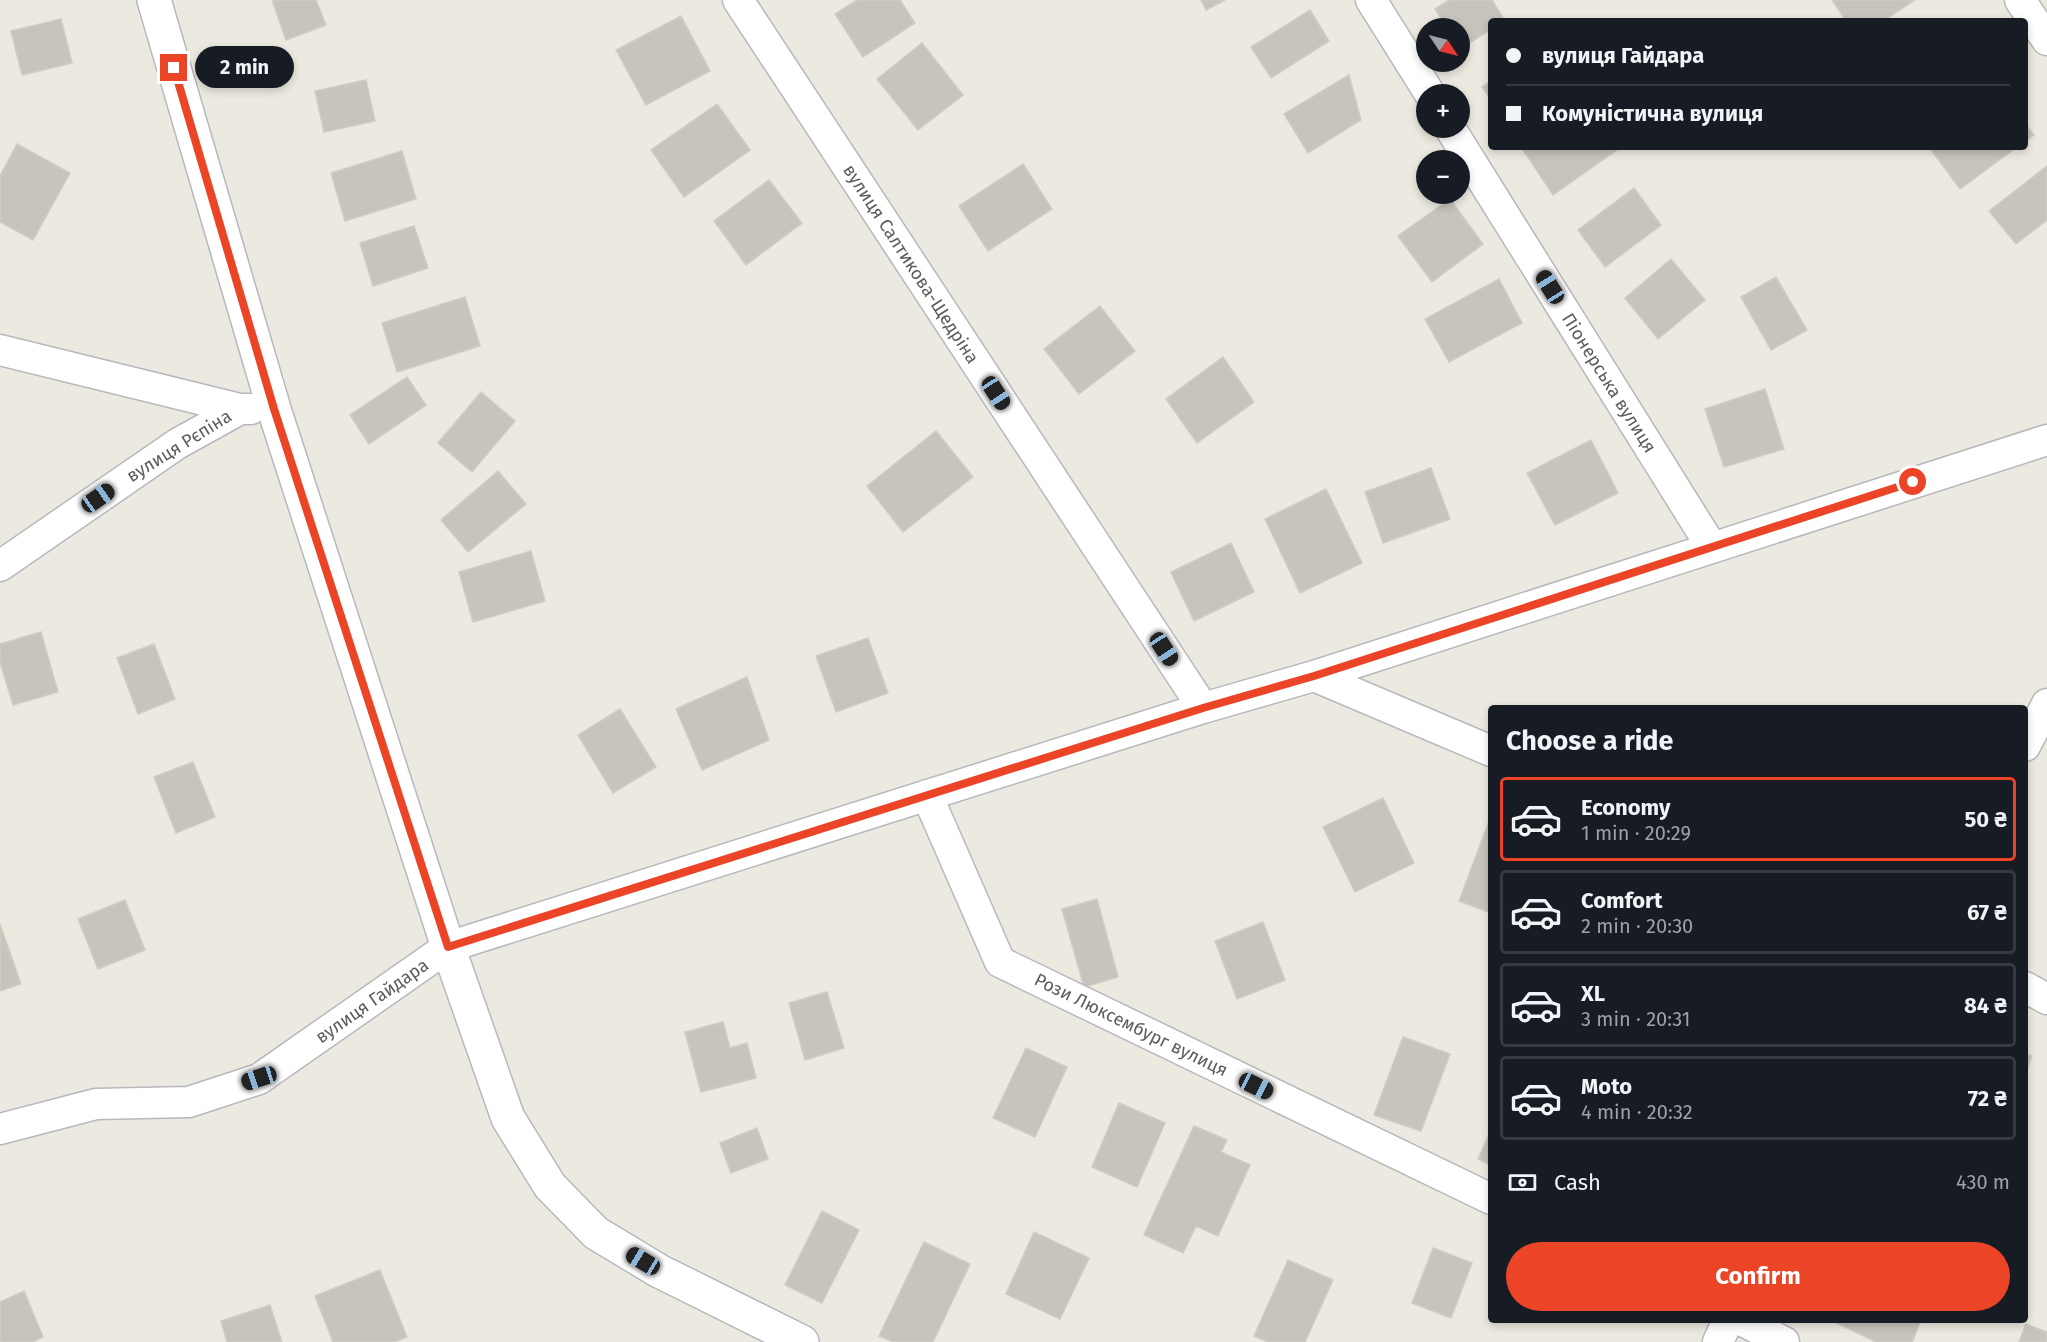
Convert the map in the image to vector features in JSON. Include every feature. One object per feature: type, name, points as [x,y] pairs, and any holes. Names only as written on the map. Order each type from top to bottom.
[{"type":"street","points":[[154,0],[274,409],[448,947],[508,1118],[550,1186],[596,1233],[659,1271],[802,1342]]},
{"type":"street","name":"вулиця Салтикова-Щедріна","points":[[738,0],[1203,708]]},
{"type":"street","points":[[1371,0],[1424,84]]},
{"type":"street","points":[[2020,0],[2047,39]]},
{"type":"street","name":"Піонерська вулиця","points":[[1456,138],[1711,546]]},
{"type":"street","points":[[0,350],[240,409],[274,409]]},
{"type":"street","name":"вулиця Рєпіна","points":[[0,566],[177,444],[240,409]]},
{"type":"street","name":"вулиця Гайдара","points":[[0,1129],[96,1104],[189,1102],[259,1078],[448,947],[1203,708],[1314,676],[1711,546],[2047,440]]},
{"type":"street","points":[[1314,676],[1488,750]]},
{"type":"street","points":[[2028,740],[2047,704]]},
{"type":"street","name":"Рози Люксембург вулиця","points":[[927,795],[1000,962],[1488,1198]]},
{"type":"street","points":[[2028,989],[2047,999]]},
{"type":"street","points":[[1718,1342],[1727,1323]]},
{"type":"street","points":[[1747,1323],[1784,1342]]},
{"type":"building","points":[[272,0],[316,0],[326,25],[286,40]]},
{"type":"building","points":[[857,0],[900,0],[915,23],[863,57],[835,14]]},
{"type":"building","points":[[1201,0],[1225,0],[1206,10]]},
{"type":"building","points":[[1449,0],[1492,0],[1503,18],[1488,18],[1488,31],[1470,43],[1470,18],[1441,18],[1435,9]]},
{"type":"building","points":[[1832,0],[1915,0],[1888,18],[1844,18]]},
{"type":"building","points":[[1310,10],[1329,41],[1271,78],[1251,47]]},
{"type":"building","points":[[681,16],[710,71],[646,105],[616,50]]},
{"type":"building","points":[[61,19],[72,63],[22,75],[11,31]]},
{"type":"building","points":[[922,43],[963,95],[918,130],[877,79]]},
{"type":"building","points":[[1349,75],[1361,120],[1308,153],[1284,114]]},
{"type":"building","points":[[366,80],[375,121],[324,132],[315,91]]},
{"type":"building","points":[[1488,83],[1488,96],[1482,87]]},
{"type":"building","points":[[717,104],[750,150],[684,197],[651,150]]},
{"type":"building","points":[[2028,127],[2034,135],[2028,139]]},
{"type":"building","points":[[17,144],[70,173],[33,240],[0,222],[0,176]]},
{"type":"building","points":[[1523,150],[1617,150],[1553,195]]},
{"type":"building","points":[[1931,150],[2013,150],[1960,189]]},
{"type":"building","points":[[402,151],[416,199],[345,221],[331,173]]},
{"type":"building","points":[[1023,164],[1052,209],[988,251],[959,206]]},
{"type":"building","points":[[2047,166],[2047,220],[2016,244],[1989,211]]},
{"type":"building","points":[[769,180],[802,223],[746,265],[714,221]]},
{"type":"building","points":[[1634,188],[1661,225],[1605,267],[1578,230]]},
{"type":"building","points":[[1443,204],[1454,204],[1483,244],[1432,282],[1398,236]]},
{"type":"building","points":[[414,226],[428,268],[373,286],[360,243]]},
{"type":"building","points":[[1671,259],[1705,300],[1658,339],[1625,298]]},
{"type":"building","points":[[1776,277],[1807,330],[1771,350],[1741,297]]},
{"type":"building","points":[[1499,279],[1522,323],[1449,362],[1425,319]]},
{"type":"building","points":[[465,297],[480,346],[397,372],[382,323]]},
{"type":"building","points":[[1100,306],[1135,351],[1079,394],[1044,349]]},
{"type":"building","points":[[1223,357],[1254,402],[1197,443],[1166,399]]},
{"type":"building","points":[[407,377],[426,405],[369,444],[350,415]]},
{"type":"building","points":[[1765,389],[1784,449],[1724,467],[1705,409]]},
{"type":"building","points":[[481,392],[515,421],[472,472],[438,443]]},
{"type":"building","points":[[936,431],[973,477],[903,532],[867,486]]},
{"type":"building","points":[[1591,440],[1618,493],[1555,525],[1527,473]]},
{"type":"building","points":[[1431,468],[1450,519],[1383,543],[1365,492]]},
{"type":"building","points":[[498,471],[526,504],[468,552],[441,520]]},
{"type":"building","points":[[1326,489],[1362,563],[1300,593],[1265,519]]},
{"type":"building","points":[[1231,543],[1254,592],[1194,621],[1171,572]]},
{"type":"building","points":[[531,551],[545,601],[473,622],[459,572]]},
{"type":"building","points":[[41,632],[58,692],[13,705],[0,662],[0,644]]},
{"type":"building","points":[[868,638],[888,693],[836,712],[816,656]]},
{"type":"building","points":[[154,644],[175,699],[138,714],[117,658]]},
{"type":"building","points":[[747,677],[769,740],[702,770],[676,709]]},
{"type":"building","points":[[620,709],[656,767],[613,793],[578,735]]},
{"type":"building","points":[[193,762],[215,817],[176,833],[154,777]]},
{"type":"building","points":[[1383,798],[1414,863],[1355,892],[1323,827]]},
{"type":"building","points":[[1488,824],[1488,912],[1459,901]]},
{"type":"building","points":[[1097,899],[1118,977],[1084,987],[1062,909]]},
{"type":"building","points":[[125,900],[145,950],[98,969],[78,919]]},
{"type":"building","points":[[1263,922],[1285,980],[1237,999],[1215,941]]},
{"type":"building","points":[[0,924],[21,984],[0,991]]},
{"type":"building","points":[[827,992],[844,1048],[805,1060],[789,1003]]},
{"type":"building","points":[[723,1022],[730,1048],[747,1043],[756,1078],[701,1092],[685,1032]]},
{"type":"building","points":[[1403,1037],[1450,1054],[1421,1131],[1374,1115]]},
{"type":"building","points":[[1026,1048],[1067,1067],[1035,1137],[993,1118]]},
{"type":"building","points":[[2028,1055],[2032,1056],[2028,1067]]},
{"type":"building","points":[[1119,1103],[1165,1123],[1137,1187],[1092,1167]]},
{"type":"building","points":[[1194,1126],[1227,1140],[1221,1152],[1250,1165],[1218,1236],[1196,1226],[1183,1253],[1144,1235]]},
{"type":"building","points":[[757,1128],[768,1159],[731,1173],[720,1143]]},
{"type":"building","points":[[1488,1137],[1488,1164],[1478,1159]]},
{"type":"building","points":[[822,1211],[859,1230],[822,1303],[785,1285]]},
{"type":"building","points":[[1034,1232],[1089,1258],[1060,1319],[1006,1294]]},
{"type":"building","points":[[924,1242],[970,1264],[933,1342],[893,1342],[879,1336]]},
{"type":"building","points":[[1433,1248],[1472,1263],[1451,1318],[1412,1303]]},
{"type":"building","points":[[1288,1260],[1333,1280],[1305,1342],[1268,1342],[1254,1336]]},
{"type":"building","points":[[380,1270],[407,1337],[395,1342],[333,1342],[315,1296]]},
{"type":"building","points":[[24,1291],[43,1337],[33,1342],[0,1342],[0,1302]]},
{"type":"building","points":[[270,1305],[282,1342],[227,1342],[221,1321]]},
{"type":"building","points":[[1837,1323],[1920,1323],[1912,1342],[1876,1342]]},
{"type":"building","points":[[2026,1324],[2047,1332],[2047,1342],[2019,1342]]},
{"type":"route","points":[[174,68],[274,409],[448,947],[1203,708],[1314,676],[1913,482]]}]
